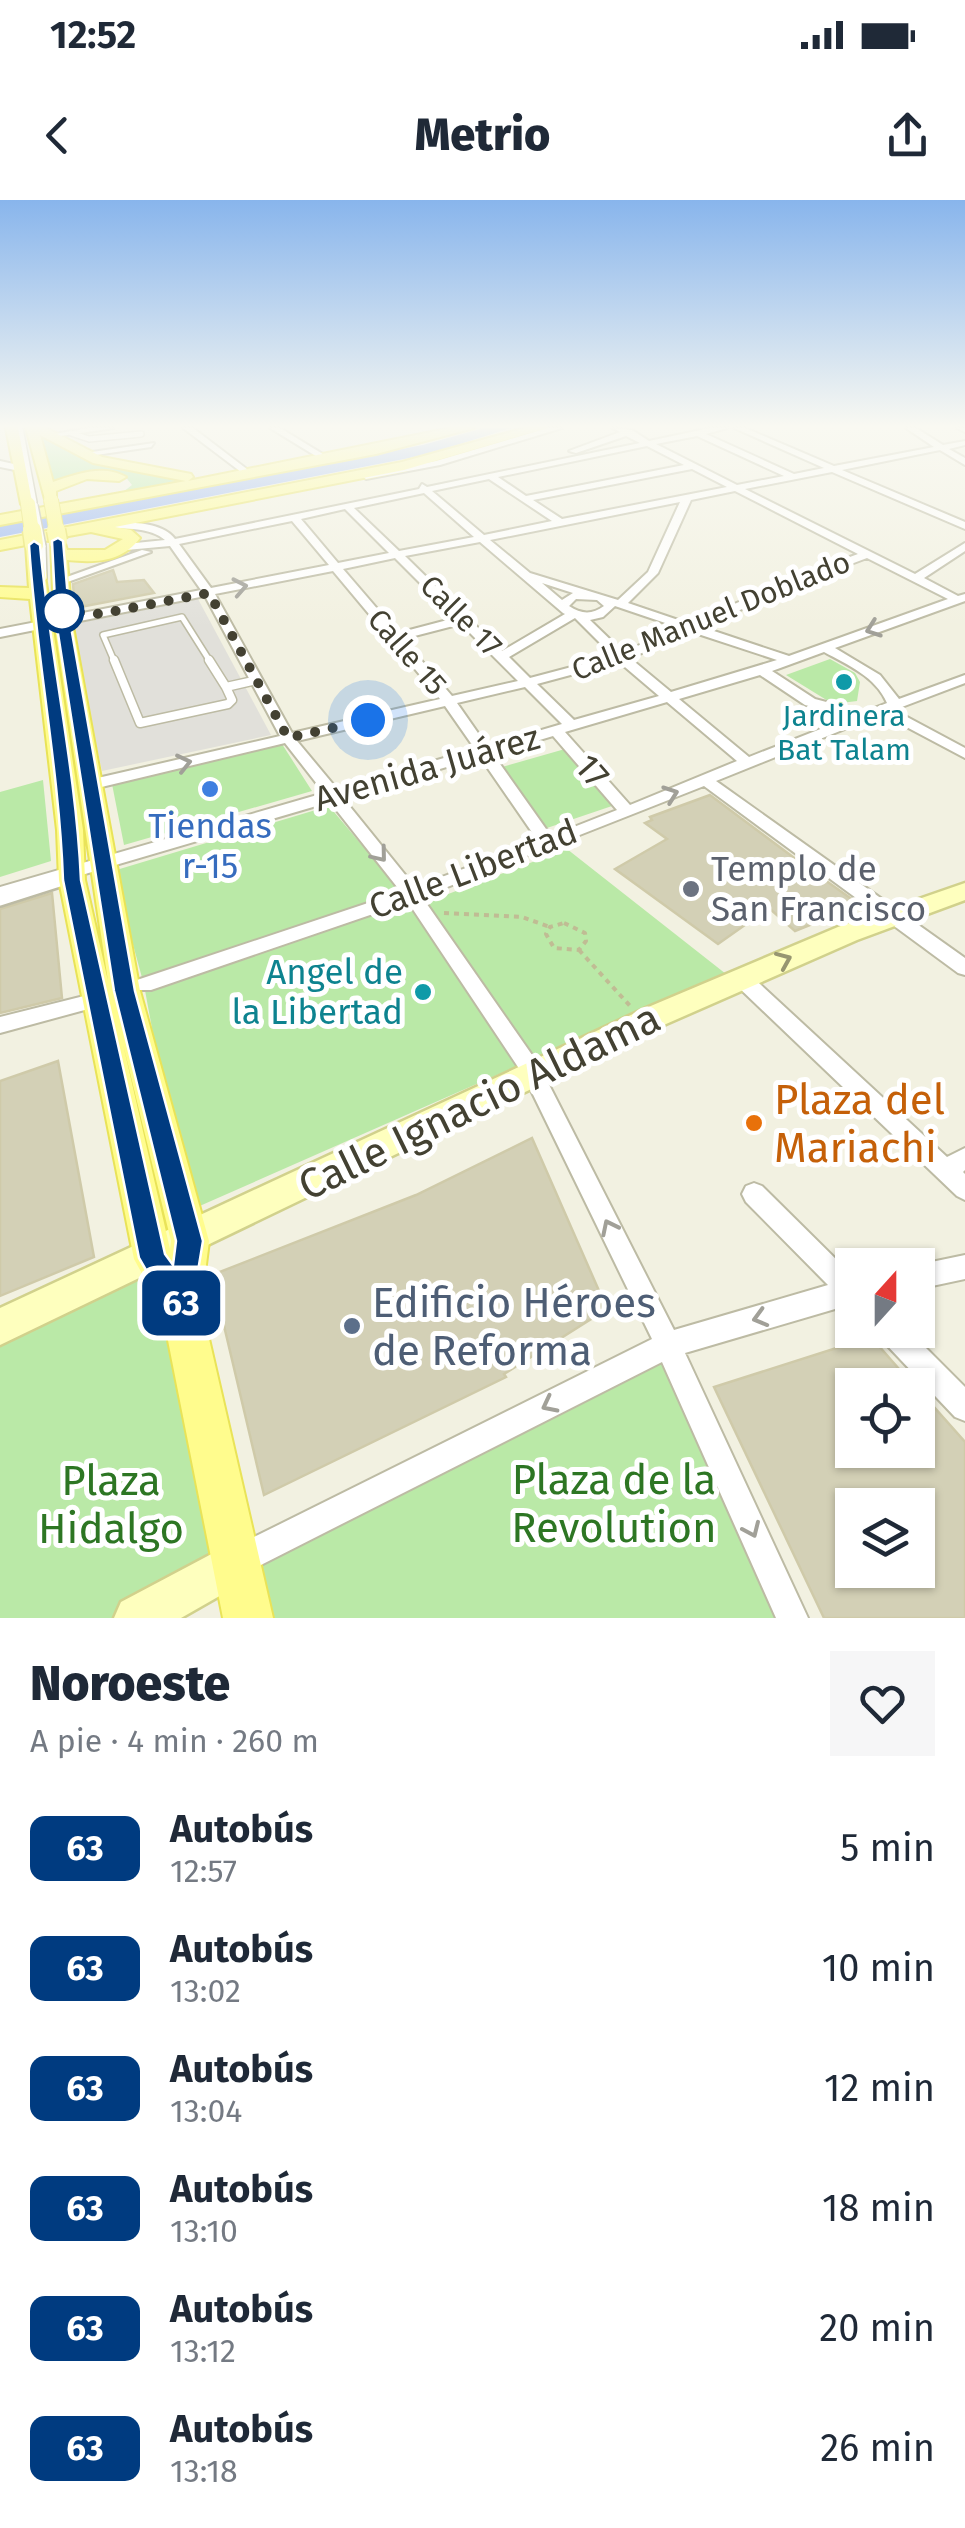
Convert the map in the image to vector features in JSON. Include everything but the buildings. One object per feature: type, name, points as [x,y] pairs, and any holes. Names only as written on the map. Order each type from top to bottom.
[{"type":"main road","points":[[31,494],[54,543],[58,582],[49,623],[65,792],[125,991],[190,1241],[181,1304]]},
{"type":"main road","points":[[33,497],[40,494]]},
{"type":"main road","points":[[87,504],[110,494]]},
{"type":"main road","points":[[3,519],[136,494]]},
{"type":"main road","points":[[0,577],[36,564],[54,543],[106,525],[261,494]]},
{"type":"main road","points":[[0,545],[54,543],[125,533],[132,538],[126,547],[92,556],[54,543]]},
{"type":"main road","points":[[36,564],[38,594],[49,623],[89,786],[87,869],[96,1000],[153,1258],[181,1304],[248,1618]]},
{"type":"main road","points":[[0,592],[38,594]]},
{"type":"main road","name":"Calle Ignacio Aldama","points":[[0,1327],[190,1241],[532,1071],[894,914],[965,891]]},
{"type":"main road","points":[[136,1618],[236,1563]]},
{"type":"street","points":[[126,547],[411,494]]},
{"type":"street","points":[[430,494],[749,764]]},
{"type":"street","points":[[517,494],[562,524]]},
{"type":"street","points":[[524,499],[549,494]]},
{"type":"street","points":[[0,632],[714,494]]},
{"type":"street","points":[[742,494],[914,580],[960,598]]},
{"type":"street","points":[[890,494],[965,526]]},
{"type":"street","points":[[620,604],[654,573],[686,500]]},
{"type":"street","name":"Calle 17","points":[[348,507],[573,726]]},
{"type":"street","points":[[58,582],[168,539],[181,510]]},
{"type":"street","name":"Calle 15","points":[[295,518],[450,702],[547,842]]},
{"type":"street","points":[[106,525],[149,528],[168,539],[209,593],[288,738],[412,895],[532,1071],[668,1345],[792,1618]]},
{"type":"street","points":[[914,580],[965,546]]},
{"type":"street","name":"Calle Manuel Doblado","points":[[89,786],[530,685],[622,658],[696,627],[794,578],[864,556]]},
{"type":"street","points":[[525,575],[789,660]]},
{"type":"street","points":[[501,656],[572,612],[603,614],[610,606],[598,597],[573,596],[572,612]]},
{"type":"street","name":"Avenida Juárez","points":[[0,897],[331,794],[762,670],[960,598]]},
{"type":"street","points":[[395,637],[466,620]]},
{"type":"street","points":[[825,646],[881,682],[891,692],[887,706],[965,754]]},
{"type":"street","points":[[762,670],[810,702],[861,716]]},
{"type":"street","name":"Calle Libertad","points":[[144,985],[412,895],[965,678]]},
{"type":"street","name":"17","points":[[556,731],[627,811]]},
{"type":"street","points":[[707,781],[965,968]]},
{"type":"street","points":[[741,978],[956,1164],[965,1189]]},
{"type":"street","points":[[0,1025],[96,1000]]},
{"type":"street","points":[[754,1194],[835,1275]]},
{"type":"street","points":[[935,1273],[965,1267]]},
{"type":"street","points":[[236,1563],[668,1345],[835,1297]]},
{"type":"street","points":[[908,1348],[965,1407]]},
{"type":"lane","points":[[49,623],[54,543]]},
{"type":"lane","points":[[176,616],[185,618],[226,687],[232,700],[228,704],[140,724],[103,636],[176,616]]},
{"type":"lane","points":[[226,687],[257,680]]},
{"type":"path","points":[[424,912],[472,918],[501,912],[531,918],[550,927],[564,924],[585,933],[586,940],[579,950],[554,948],[546,934],[550,927]]},
{"type":"path","points":[[579,950],[644,1022]]},
{"type":"green space","points":[[830,659],[855,673],[860,682],[857,701],[833,704],[786,675]]},
{"type":"green space","points":[[282,744],[312,791],[124,845],[112,784]]},
{"type":"green space","points":[[565,749],[612,806],[547,828],[502,767]]},
{"type":"green space","points":[[43,780],[51,861],[0,877],[0,792]]},
{"type":"green space","points":[[329,806],[414,907],[567,849],[726,974],[186,1212],[144,985],[113,871]]},
{"type":"green space","points":[[153,1259],[235,1562],[668,1345],[792,1618],[248,1618],[236,1564],[137,1618],[0,1618],[0,1327]]},
{"type":"shaded area","points":[[198,599],[271,735],[102,771],[70,625]]},
{"type":"waterway","points":[[0,531],[193,494]]},
{"type":"bus line","name":"63","points":[[34,545],[40,625],[70,830],[72,880],[153,1258],[181,1304],[190,1241],[125,991],[63,621],[58,541]]},
{"type":"place","name":"Jardinera Bat Talam","points":[[844,682]]},
{"type":"place","name":"Tiendas r-15","points":[[210,789]]},
{"type":"place","name":"Templo de San Francisco","points":[[691,889]]},
{"type":"place","name":"Angel de la Libertad","points":[[423,992]]},
{"type":"place","name":"Plaza del Mariachi","points":[[754,1123]]},
{"type":"place","name":"Edificio Héroes de Reforma","points":[[352,1326]]},
{"type":"route","points":[[62,611],[100,614],[209,593],[288,738],[368,720]]},
{"type":"park label","name":"Plaza de la Revolution","points":[[614,1503]]},
{"type":"park label","name":"Plaza Hidalgo","points":[[111,1504]]}]
